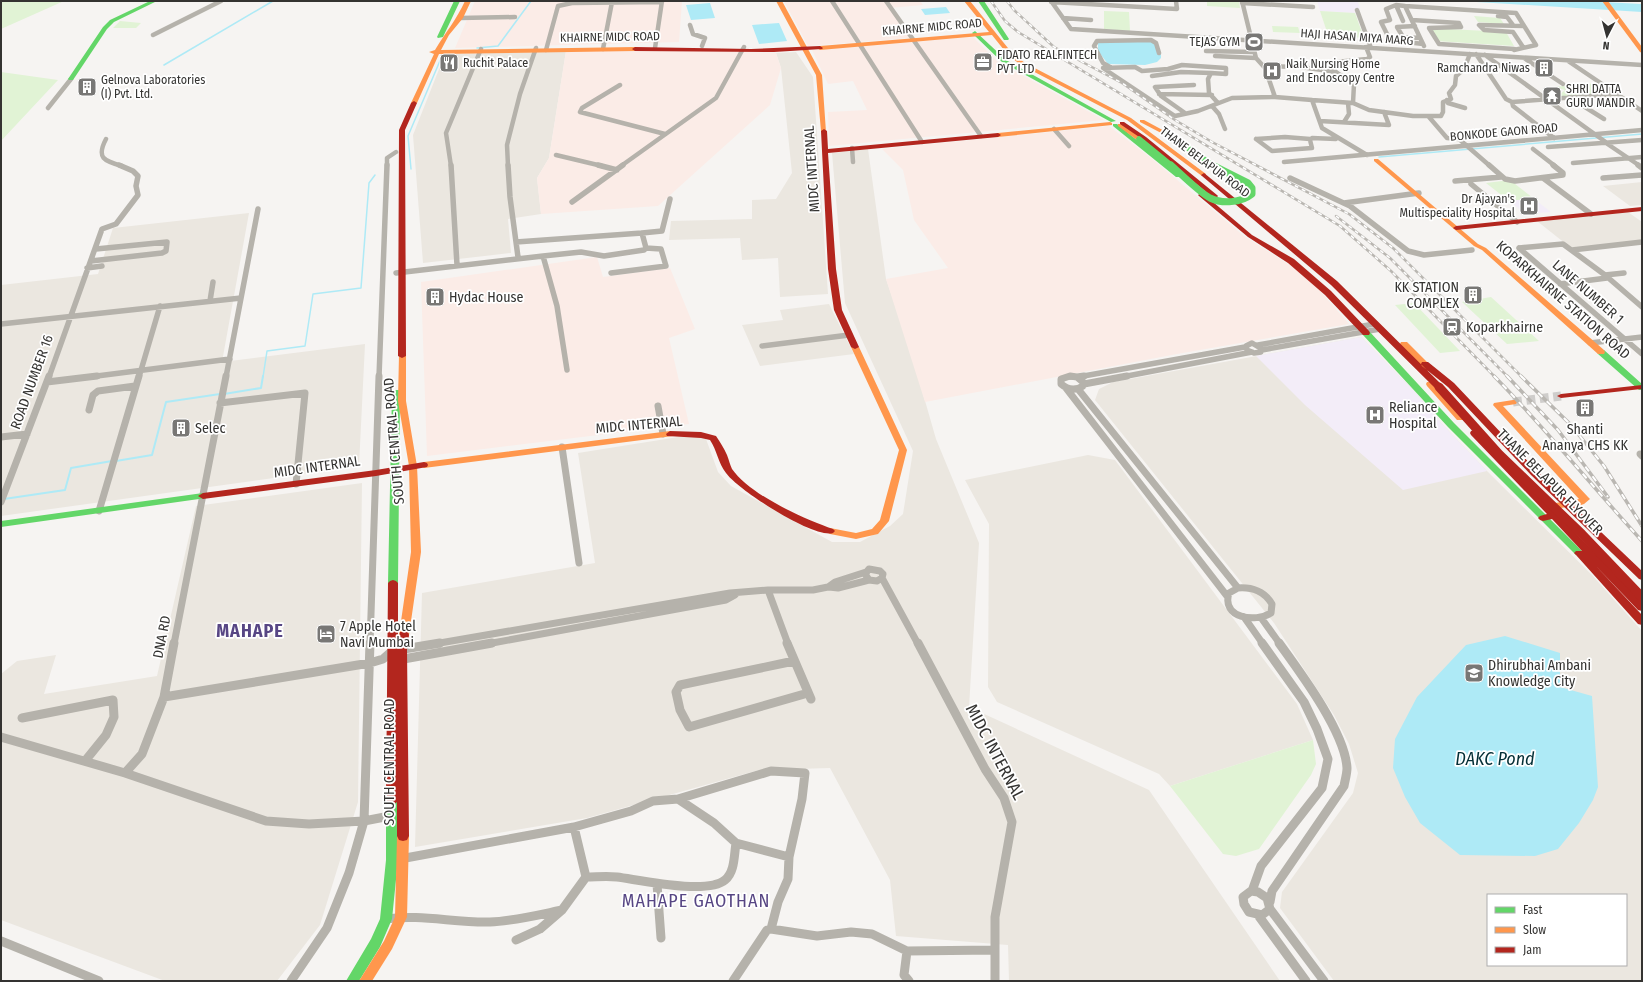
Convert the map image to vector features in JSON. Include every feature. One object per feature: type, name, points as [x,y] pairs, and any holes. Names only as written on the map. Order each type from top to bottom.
[{"type":"main road","points":[[71,79],[69,76],[77,60],[104,22],[147,1]]},
{"type":"main road","points":[[71,79],[74,77],[80,64],[105,28],[112,21],[154,1]]},
{"type":"main road","name":"SOUTH CENTRAL ROAD","points":[[352,981],[376,944],[386,919],[392,860],[387,660],[392,651],[402,130],[457,1]]},
{"type":"main road","name":"SOUTH CENTRAL ROAD","points":[[365,981],[388,945],[401,917],[403,859],[403,654],[416,552],[413,466],[402,401],[396,131],[435,51],[460,18],[468,1]]},
{"type":"main road","name":"MIDC INTERNAL","points":[[1,524],[376,473],[413,466],[663,434],[701,435],[713,438],[721,450],[728,470],[742,484],[789,515],[818,528],[845,535],[856,536],[875,532],[884,521],[903,450],[838,310],[832,269],[826,151],[819,75],[779,1]]},
{"type":"main road","name":"THANE BELAPUR ROAD","points":[[967,1],[979,18],[1031,63],[1141,125],[1216,177],[1335,276],[1419,364]]},
{"type":"main road","points":[[972,1],[997,32]]},
{"type":"main road","points":[[977,1],[986,17]]},
{"type":"main road","name":"THANE BELAPUR ROAD","points":[[981,1],[993,17],[997,32],[1010,54],[1023,64],[1092,100],[1117,122],[1141,125],[1208,178],[1334,283],[1377,327],[1419,364]]},
{"type":"main road","points":[[1605,1],[1617,11],[1642,40]]},
{"type":"main road","points":[[1612,1],[1642,51]]},
{"type":"main road","name":"KHAIRNE MIDC ROAD","points":[[435,51],[702,46],[782,51],[997,32]]},
{"type":"main road","points":[[976,34],[1004,61],[1144,138],[1215,196],[1215,198],[1210,202],[1250,236],[1305,272],[1328,293],[1462,436],[1599,573],[1642,621]]},
{"type":"main road","name":"KHAIRNE MIDC ROAD","points":[[656,47],[744,49]]},
{"type":"main road","points":[[1068,97],[1092,100]]},
{"type":"main road","points":[[826,151],[1117,122],[1210,198],[1232,202],[1247,198],[1252,194],[1252,188],[1248,183],[1207,163],[1167,134],[1141,125]]},
{"type":"main road","name":"KOPARKHAIRNE STATION ROAD","points":[[1367,155],[1376,160],[1484,249],[1642,388]]},
{"type":"main road","points":[[1458,228],[1642,209]]},
{"type":"main road","points":[[1419,364],[1442,387]]},
{"type":"main road","points":[[1419,364],[1452,385],[1512,451],[1642,577]]},
{"type":"main road","points":[[1419,364],[1433,388],[1492,453],[1642,607]]},
{"type":"main road","name":"THANE BELAPUR FLYOVER","points":[[1442,387],[1506,453],[1589,532],[1642,587]]},
{"type":"main road","name":"THANE BELAPUR FLYOVER","points":[[1442,387],[1499,454],[1582,534],[1642,597]]},
{"type":"main road","points":[[1561,396],[1642,388]]},
{"type":"main road","points":[[1513,402],[1497,405],[1586,498],[1581,502],[1567,503],[1535,510]]},
{"type":"main road","points":[[1543,518],[1575,511]]},
{"type":"street","points":[[153,35],[221,1]]},
{"type":"street","points":[[832,1],[922,142]]},
{"type":"street","points":[[886,1],[981,136]]},
{"type":"street","points":[[1051,1],[1177,9],[1176,1]]},
{"type":"street","points":[[1051,1],[1063,18],[1091,20]]},
{"type":"street","points":[[1132,1],[1132,7]]},
{"type":"street","points":[[1150,1],[1151,8]]},
{"type":"street","points":[[1164,1],[1165,8]]},
{"type":"street","points":[[546,49],[558,6],[572,2],[662,2],[656,47]]},
{"type":"street","points":[[603,48],[612,2]]},
{"type":"street","points":[[1275,97],[1264,66],[1255,55],[1242,2],[1313,7]]},
{"type":"street","points":[[1396,6],[1403,21]]},
{"type":"street","points":[[1390,20],[1386,9],[1396,6],[1514,12],[1517,14],[1536,45],[1514,50],[1439,44],[1430,28],[1461,27],[1457,22],[1422,16]]},
{"type":"street","points":[[1405,6],[1425,48]]},
{"type":"street","points":[[1459,9],[1462,14]]},
{"type":"street","points":[[1344,122],[1349,114],[1355,91],[1354,84],[1330,66],[1332,63],[1367,59],[1370,57],[1357,10]]},
{"type":"street","points":[[1425,48],[1390,41],[1381,22],[1390,20],[1412,21],[1422,16],[1462,14],[1507,16],[1513,25]]},
{"type":"street","points":[[460,18],[515,17]]},
{"type":"street","name":"HAJI HASAN MIYA MARG","points":[[1063,18],[1071,29],[1368,48],[1425,48],[1470,54],[1642,65]]},
{"type":"street","points":[[690,25],[693,34],[706,38],[702,46]]},
{"type":"street","points":[[1523,47],[1513,32],[1483,29],[1479,25],[1524,26]]},
{"type":"street","points":[[1415,26],[1397,26],[1403,37],[1420,38]]},
{"type":"street","points":[[1126,32],[1128,40]]},
{"type":"street","points":[[1219,38],[1222,51],[1227,56],[1229,68]]},
{"type":"street","points":[[1111,67],[1103,63],[1094,46],[1095,43],[1128,40],[1154,41],[1159,53]]},
{"type":"street","points":[[518,257],[510,197],[507,145],[520,94],[536,49]]},
{"type":"street","points":[[572,202],[716,98],[744,49]]},
{"type":"street","points":[[457,265],[453,182],[446,133],[480,50]]},
{"type":"street","points":[[1514,50],[1520,57],[1563,84]]},
{"type":"street","points":[[1206,51],[1222,51],[1255,55]]},
{"type":"street","points":[[1152,76],[1163,76],[1181,72],[1226,74],[1226,68],[1182,66],[1168,69],[1142,71],[1135,68],[1103,68],[1105,71],[1175,116],[1212,106],[1232,98],[1247,96],[1351,103],[1369,110],[1429,117],[1441,116],[1443,112],[1443,102],[1451,99],[1449,93],[1455,85],[1456,76],[1464,69],[1470,54]]},
{"type":"street","points":[[1476,54],[1506,99],[1512,102],[1616,94]]},
{"type":"street","points":[[1219,61],[1215,56],[1255,55]]},
{"type":"street","points":[[1484,55],[1642,168]]},
{"type":"street","points":[[1567,60],[1642,111]]},
{"type":"street","points":[[1264,66],[1301,67],[1336,72]]},
{"type":"street","points":[[1146,70],[1158,86]]},
{"type":"street","points":[[1211,73],[1211,76],[1208,79],[1209,93],[1218,103]]},
{"type":"street","points":[[48,108],[71,79]]},
{"type":"street","points":[[620,85],[582,108],[580,112],[665,134]]},
{"type":"street","points":[[1158,86],[1194,85]]},
{"type":"street","points":[[1158,86],[1155,87],[1159,94],[1185,113]]},
{"type":"street","points":[[1159,94],[1212,95]]},
{"type":"street","points":[[1569,97],[1604,119]]},
{"type":"street","points":[[1312,100],[1322,128],[1367,155]]},
{"type":"street","points":[[1447,100],[1448,103],[1465,108]]},
{"type":"street","points":[[1512,102],[1513,106],[1554,138]]},
{"type":"street","points":[[1212,106],[1219,114],[1225,129]]},
{"type":"street","points":[[1320,121],[1389,125],[1384,112]]},
{"type":"street","points":[[1429,117],[1446,138],[1459,140],[1501,178]]},
{"type":"street","points":[[1054,129],[1069,146]]},
{"type":"street","name":"BONKODE GAON ROAD","points":[[1284,162],[1468,149],[1554,138],[1642,130]]},
{"type":"street","points":[[1310,139],[1312,148],[1276,151],[1269,149],[1256,139],[1285,137],[1339,139]]},
{"type":"street","name":"ROAD NUMBER 16","points":[[2,500],[47,382],[102,229],[116,224],[138,195],[136,186],[138,176],[136,172],[105,160],[101,154],[101,148],[106,139]]},
{"type":"street","points":[[1548,147],[1642,140]]},
{"type":"street","points":[[852,148],[854,162]]},
{"type":"street","points":[[1455,181],[1501,178],[1511,181],[1564,175],[1533,149]]},
{"type":"street","points":[[291,981],[327,928],[349,873],[364,821],[387,165],[388,158],[396,152]]},
{"type":"street","points":[[556,155],[617,170]]},
{"type":"street","points":[[1573,163],[1642,157]]},
{"type":"street","points":[[1603,178],[1642,175]]},
{"type":"street","points":[[1290,178],[1344,203],[1404,249],[1416,254],[1424,255],[1472,250]]},
{"type":"street","points":[[1543,178],[1591,214]]},
{"type":"street","points":[[1471,184],[1517,222]]},
{"type":"street","points":[[1344,203],[1417,194]]},
{"type":"street","points":[[516,242],[662,231],[670,199]]},
{"type":"street","name":"DNA RD","points":[[125,773],[142,754],[164,697],[258,209]]},
{"type":"street","points":[[642,233],[646,248]]},
{"type":"street","points":[[91,261],[162,252],[166,250],[167,242],[96,249]]},
{"type":"street","points":[[1572,250],[1642,242]]},
{"type":"street","name":"LANE NUMBER 1","points":[[1572,250],[1563,244],[1519,248],[1642,354]]},
{"type":"street","points":[[399,272],[518,257],[581,252],[604,256],[640,252],[646,248],[661,249],[666,266],[611,273]]},
{"type":"street","points":[[1572,250],[1606,276],[1642,307]]},
{"type":"street","points":[[543,256],[557,306],[567,370]]},
{"type":"street","points":[[88,268],[102,266]]},
{"type":"street","points":[[1560,284],[1624,273]]},
{"type":"street","points":[[210,301],[213,282]]},
{"type":"street","points":[[1,324],[241,298]]},
{"type":"street","points":[[99,511],[160,306]]},
{"type":"street","points":[[1227,596],[1229,592],[1238,588],[1256,589],[1270,599],[1273,608],[1271,613],[1262,619],[1244,617],[1237,614],[1228,606],[1227,596],[1185,544],[1066,388],[1060,384],[1061,380],[1066,377],[1077,377],[1245,347],[1249,344],[1377,327]]},
{"type":"street","points":[[1066,388],[1252,352],[1259,352],[1262,350],[1361,329]]},
{"type":"street","points":[[762,346],[850,335]]},
{"type":"street","points":[[1590,343],[1642,337]]},
{"type":"street","points":[[1258,344],[1262,350]]},
{"type":"street","points":[[1245,347],[1252,352]]},
{"type":"street","points":[[47,382],[230,359]]},
{"type":"street","points":[[1077,377],[1081,386],[1238,588]]},
{"type":"street","points":[[89,410],[93,395],[98,391],[135,386]]},
{"type":"street","points":[[220,402],[305,392],[296,484]]},
{"type":"street","points":[[658,406],[663,434]]},
{"type":"street","points":[[1,437],[27,434]]},
{"type":"street","points":[[562,447],[579,563]]},
{"type":"street","points":[[164,697],[387,660],[403,654],[726,600],[739,593],[768,590],[814,590],[828,587],[838,588],[867,576],[870,569],[878,569],[883,574],[882,578],[877,581],[867,576]]},
{"type":"street","name":"MIDC INTERNAL","points":[[882,578],[985,769],[1008,807],[1012,822],[995,917],[995,981]]},
{"type":"street","points":[[768,590],[794,662],[809,696],[689,727],[680,710],[676,692],[680,685],[794,662]]},
{"type":"street","points":[[1244,617],[1304,702],[1317,729],[1328,759],[1322,788],[1261,866],[1252,891]]},
{"type":"street","points":[[1262,619],[1326,716],[1339,741],[1347,767],[1344,786],[1272,891],[1270,905],[1266,914],[1258,915],[1249,912],[1244,904],[1243,897],[1245,894],[1252,891],[1260,893],[1270,905],[1324,981]]},
{"type":"street","points":[[392,651],[403,654]]},
{"type":"street","points":[[22,718],[113,700],[114,717],[106,735],[85,761]]},
{"type":"street","points":[[1,737],[125,773],[266,821],[309,824],[364,821],[402,813]]},
{"type":"street","points":[[392,860],[523,835],[574,827],[653,802],[678,800],[684,796],[771,771],[805,773],[802,798],[789,857],[790,866],[788,878],[784,893],[779,898],[771,929]]},
{"type":"street","points":[[678,800],[714,823],[736,842],[758,850],[789,857]]},
{"type":"street","points":[[516,940],[540,929],[562,910],[586,876],[574,827]]},
{"type":"street","points":[[586,876],[615,877],[657,884],[693,887],[725,881],[732,872],[736,842]]},
{"type":"street","points":[[657,884],[661,938]]},
{"type":"street","points":[[386,919],[401,917],[489,922],[522,919],[562,910]]},
{"type":"street","points":[[1258,915],[1306,981]]},
{"type":"street","points":[[733,981],[767,930],[771,929],[817,936],[851,932],[872,934],[907,950],[994,950]]},
{"type":"street","points":[[1,941],[99,981]]},
{"type":"street","points":[[907,950],[904,975],[909,981]]},
{"type":"shaded area","points":[[475,1],[682,1],[679,42],[455,48]]},
{"type":"shaded area","points":[[784,1],[920,1],[923,5],[889,8],[910,38],[808,46]]},
{"type":"shaded area","points":[[1317,1],[1358,2],[1360,9],[1354,9],[1355,13],[1320,11]]},
{"type":"shaded area","points":[[973,37],[998,62],[1104,120],[829,146],[828,112],[867,110],[853,81],[828,84],[812,50]]},
{"type":"shaded area","points":[[677,50],[776,53],[781,68],[770,105],[658,206],[541,214],[537,178],[549,158],[566,51]]},
{"type":"shaded area","points":[[566,51],[549,158],[537,178],[541,214],[508,219],[511,253],[423,263],[413,135],[445,54]]},
{"type":"shaded area","points":[[796,52],[813,77],[828,294],[780,297],[778,258],[742,260],[740,238],[669,240],[671,221],[752,219],[752,200],[776,199],[792,173],[781,68],[776,53]]},
{"type":"shaded area","points":[[1109,126],[1151,158],[1244,236],[1307,276],[1349,324],[1177,354],[925,402],[886,279],[948,268],[914,220],[903,170],[882,149]]},
{"type":"shaded area","points":[[868,149],[886,279],[909,345],[936,439],[979,543],[969,707],[1149,790],[1280,981],[1009,981],[1008,945],[896,936],[890,880],[830,768],[759,770],[587,818],[415,847],[422,593],[595,563],[578,453],[691,435],[706,439],[718,472],[731,486],[832,542],[860,542],[890,526],[903,514],[913,451],[845,303],[832,153]]},
{"type":"shaded area","points":[[1642,182],[1642,205],[1630,206],[1603,186]]},
{"type":"shaded area","name":"Dr Ajayan's Multispeciality Hospital","points":[[1533,198],[1551,212],[1526,214],[1509,201]]},
{"type":"shaded area","points":[[1628,212],[1642,222],[1642,241],[1571,248],[1537,221]]},
{"type":"shaded area","points":[[249,213],[222,362],[365,344],[359,466],[1,516],[1,285],[98,274],[113,228]]},
{"type":"shaded area","points":[[597,257],[603,277],[670,268],[695,329],[669,338],[689,424],[427,456],[421,282]]},
{"type":"shaded area","points":[[829,304],[854,354],[760,366],[742,325],[783,320],[780,310]]},
{"type":"shaded area","name":"Dhirubhai Ambani Knowledge City","points":[[1361,337],[1414,391],[1442,424],[1487,471],[1592,575],[1642,631],[1642,981],[1334,981],[1280,908],[1282,892],[1353,793],[1358,773],[1349,744],[1334,715],[1274,623],[1095,400],[1099,389],[1113,382]]},
{"type":"shaded area","name":"Reliance Hospital","points":[[1361,337],[1414,391],[1442,424],[1487,471],[1403,490],[1305,405],[1256,356]]},
{"type":"shaded area","points":[[1088,455],[1115,460],[1297,704],[1313,740],[1170,786],[1159,774],[997,702],[988,687],[989,524],[965,480]]},
{"type":"shaded area","points":[[362,483],[358,802],[320,925],[277,981],[165,981],[1,920],[1,674],[17,661],[56,655],[44,694],[157,676],[196,506]]},
{"type":"green space","points":[[1,1],[64,1],[1,29]]},
{"type":"green space","points":[[1207,1],[1239,1],[1240,8],[1207,6]]},
{"type":"green space","points":[[1104,11],[1129,12],[1130,31],[1104,29]]},
{"type":"green space","points":[[1320,11],[1355,13],[1364,38],[1328,35]]},
{"type":"green space","points":[[1474,16],[1500,18],[1504,24],[1478,22]]},
{"type":"green space","points":[[120,21],[141,23],[136,28],[113,28]]},
{"type":"green space","points":[[1272,26],[1298,27],[1300,33],[1273,32]]},
{"type":"green space","points":[[1429,28],[1506,32],[1514,46],[1436,41]]},
{"type":"green space","points":[[1,72],[58,80],[1,141]]},
{"type":"green space","points":[[1598,83],[1612,93],[1557,97],[1565,90],[1554,87]]},
{"type":"green space","points":[[1510,180],[1533,198],[1509,201],[1486,183]]},
{"type":"green space","points":[[1491,297],[1539,341],[1507,344],[1462,302]]},
{"type":"green space","points":[[1414,303],[1460,351],[1440,353],[1395,305]]},
{"type":"green space","points":[[1313,740],[1316,764],[1311,775],[1259,849],[1236,856],[1223,854],[1170,786]]},
{"type":"water","points":[[1460,1],[1574,1],[1642,4],[1642,12]]},
{"type":"water","points":[[710,3],[715,18],[691,20],[686,5]]},
{"type":"water","points":[[946,7],[950,13],[925,15],[921,9]]},
{"type":"water","points":[[779,23],[787,41],[759,44],[752,25]]},
{"type":"water","points":[[1098,42],[1154,42],[1161,52],[1161,58],[1157,62],[1145,65],[1108,64],[1098,51]]},
{"type":"water","name":"DAKC Pond","points":[[1505,636],[1560,653],[1560,687],[1592,696],[1598,787],[1593,800],[1579,823],[1558,849],[1535,856],[1460,855],[1420,823],[1405,797],[1393,768],[1395,739],[1417,697],[1466,645]]},
{"type":"waterway","points":[[164,65],[273,1]]},
{"type":"waterway","points":[[477,48],[498,46],[531,1]]},
{"type":"waterway","points":[[411,169],[408,136],[442,56],[445,53]]},
{"type":"waterway","points":[[1379,157],[1642,134]]},
{"type":"waterway","points":[[263,377],[267,351],[305,346],[313,294],[361,288],[369,183],[375,175]]},
{"type":"waterway","points":[[224,394],[261,388],[263,376]]},
{"type":"waterway","points":[[116,461],[152,455],[166,402],[220,394]]},
{"type":"waterway","points":[[4,499],[65,490],[71,468],[112,461]]},
{"type":"tunnel","points":[[1513,402],[1561,396]]},
{"type":"railway","points":[[991,1],[1005,21],[1018,32],[1340,226],[1391,271],[1495,377]]},
{"type":"railway","points":[[1007,1],[1014,10],[1054,47],[1122,83],[1175,120],[1212,142],[1349,214],[1393,248],[1521,376]]},
{"type":"railway","points":[[1336,216],[1390,258],[1508,377]]},
{"type":"railway","points":[[1494,376],[1532,416],[1642,541]]},
{"type":"railway","points":[[1507,376],[1558,430],[1608,497]]},
{"type":"railway","points":[[1521,376],[1570,424],[1604,466],[1642,526]]},
{"type":"traffic: fast","points":[[71,79],[105,28],[112,21],[154,1]]},
{"type":"traffic: fast","points":[[440,37],[457,1]]},
{"type":"traffic: fast","points":[[981,1],[1006,39]]},
{"type":"traffic: fast","points":[[975,33],[1004,61],[1113,121]]},
{"type":"traffic: fast","points":[[1115,125],[1178,176]]},
{"type":"traffic: fast","points":[[1139,139],[1210,198],[1232,202],[1247,198],[1252,194],[1252,188],[1248,183],[1207,163],[1167,134]]},
{"type":"traffic: fast","points":[[1366,333],[1451,425],[1579,553]]},
{"type":"traffic: fast","points":[[1601,352],[1642,388]]},
{"type":"traffic: fast","points":[[393,583],[396,392]]},
{"type":"traffic: fast","points":[[1,524],[203,496]]},
{"type":"traffic: fast","points":[[352,981],[376,943],[386,919],[392,860],[392,801]]},
{"type":"traffic: slow","points":[[414,103],[438,50],[447,34],[460,18],[468,1]]},
{"type":"traffic: slow","points":[[779,1],[819,75],[824,131]]},
{"type":"traffic: slow","points":[[967,1],[1010,54],[1023,64],[1129,119],[1204,175]]},
{"type":"traffic: slow","points":[[1605,1],[1642,51]]},
{"type":"traffic: slow","points":[[820,48],[994,33]]},
{"type":"traffic: slow","points":[[432,52],[635,49]]},
{"type":"traffic: slow","points":[[1142,121],[1167,134]]},
{"type":"traffic: slow","points":[[998,135],[1110,124]]},
{"type":"traffic: slow","points":[[1120,125],[1139,139]]},
{"type":"traffic: slow","points":[[1376,160],[1476,245],[1484,249],[1601,352]]},
{"type":"traffic: slow","points":[[1404,344],[1429,369]]},
{"type":"traffic: slow","points":[[830,531],[856,536],[875,532],[884,521],[903,450],[855,347]]},
{"type":"traffic: slow","points":[[402,356],[402,401],[413,466],[416,552],[404,635]]},
{"type":"traffic: slow","points":[[1430,384],[1460,418]]},
{"type":"traffic: slow","points":[[1513,402],[1497,405],[1585,499],[1581,502],[1547,507]]},
{"type":"traffic: slow","points":[[424,465],[670,434]]},
{"type":"traffic: slow","points":[[365,981],[388,945],[401,917],[403,836]]},
{"type":"traffic: jam","points":[[635,49],[751,50],[820,48]]},
{"type":"traffic: jam","points":[[402,356],[402,130],[414,103]]},
{"type":"traffic: jam","points":[[1122,123],[1144,138],[1215,196],[1210,202]]},
{"type":"traffic: jam","points":[[824,131],[832,269],[838,310],[855,347]]},
{"type":"traffic: jam","points":[[826,151],[998,135]]},
{"type":"traffic: jam","points":[[1204,175],[1334,283],[1439,387]]},
{"type":"traffic: jam","points":[[1201,195],[1250,236],[1291,261],[1328,293],[1366,333]]},
{"type":"traffic: jam","points":[[1456,228],[1642,209]]},
{"type":"traffic: jam","points":[[1425,364],[1451,385],[1534,473],[1642,577]]},
{"type":"traffic: jam","points":[[1439,387],[1499,454],[1582,534],[1642,597]]},
{"type":"traffic: jam","points":[[1561,396],[1641,387]]},
{"type":"traffic: jam","points":[[1474,433],[1642,607]]},
{"type":"traffic: jam","points":[[670,434],[701,435],[713,438],[720,449],[729,471],[748,489],[791,515],[830,531]]},
{"type":"traffic: jam","points":[[203,496],[376,473],[424,465]]},
{"type":"traffic: jam","points":[[1543,518],[1559,514]]},
{"type":"traffic: jam","points":[[1579,553],[1642,621]]},
{"type":"traffic: jam","points":[[392,801],[393,583]]},
{"type":"traffic: jam","points":[[403,836],[402,650],[404,635]]},
{"type":"place","name":"TEJAS GYM","points":[[1254,42]]},
{"type":"place","name":"FIDATO REALFINTECH PVT LTD","points":[[983,62]]},
{"type":"place","name":"Ruchit Palace","points":[[449,63]]},
{"type":"place","name":"Ramchandra Niwas","points":[[1544,68]]},
{"type":"place","name":"Naik Nursing Home and Endoscopy Centre","points":[[1272,71]]},
{"type":"place","name":"Gelnova Laboratories (I) Pvt. Ltd.","points":[[87,87]]},
{"type":"place","name":"SHRI DATTA GURU MANDIR","points":[[1552,96]]},
{"type":"place","name":"Dr Ajayan's Multispeciality Hospital","points":[[1529,206]]},
{"type":"place","name":"KK STATION COMPLEX","points":[[1473,295]]},
{"type":"place","name":"Hydac House","points":[[435,297]]},
{"type":"place","name":"Koparkhairne","points":[[1452,327]]},
{"type":"place","name":"Shanti Ananya CHS KK","points":[[1585,408]]},
{"type":"place","name":"Reliance Hospital","points":[[1375,415]]},
{"type":"place","name":"Selec","points":[[181,428]]},
{"type":"place","name":"7 Apple Hotel Navi Mumbai","points":[[326,634]]},
{"type":"place","name":"Dhirubhai Ambani Knowledge City","points":[[1474,673]]},
{"type":"district","name":"MAHAPE","points":[[250,631]]},
{"type":"district","name":"MAHAPE GAOTHAN","points":[[696,901]]}]
